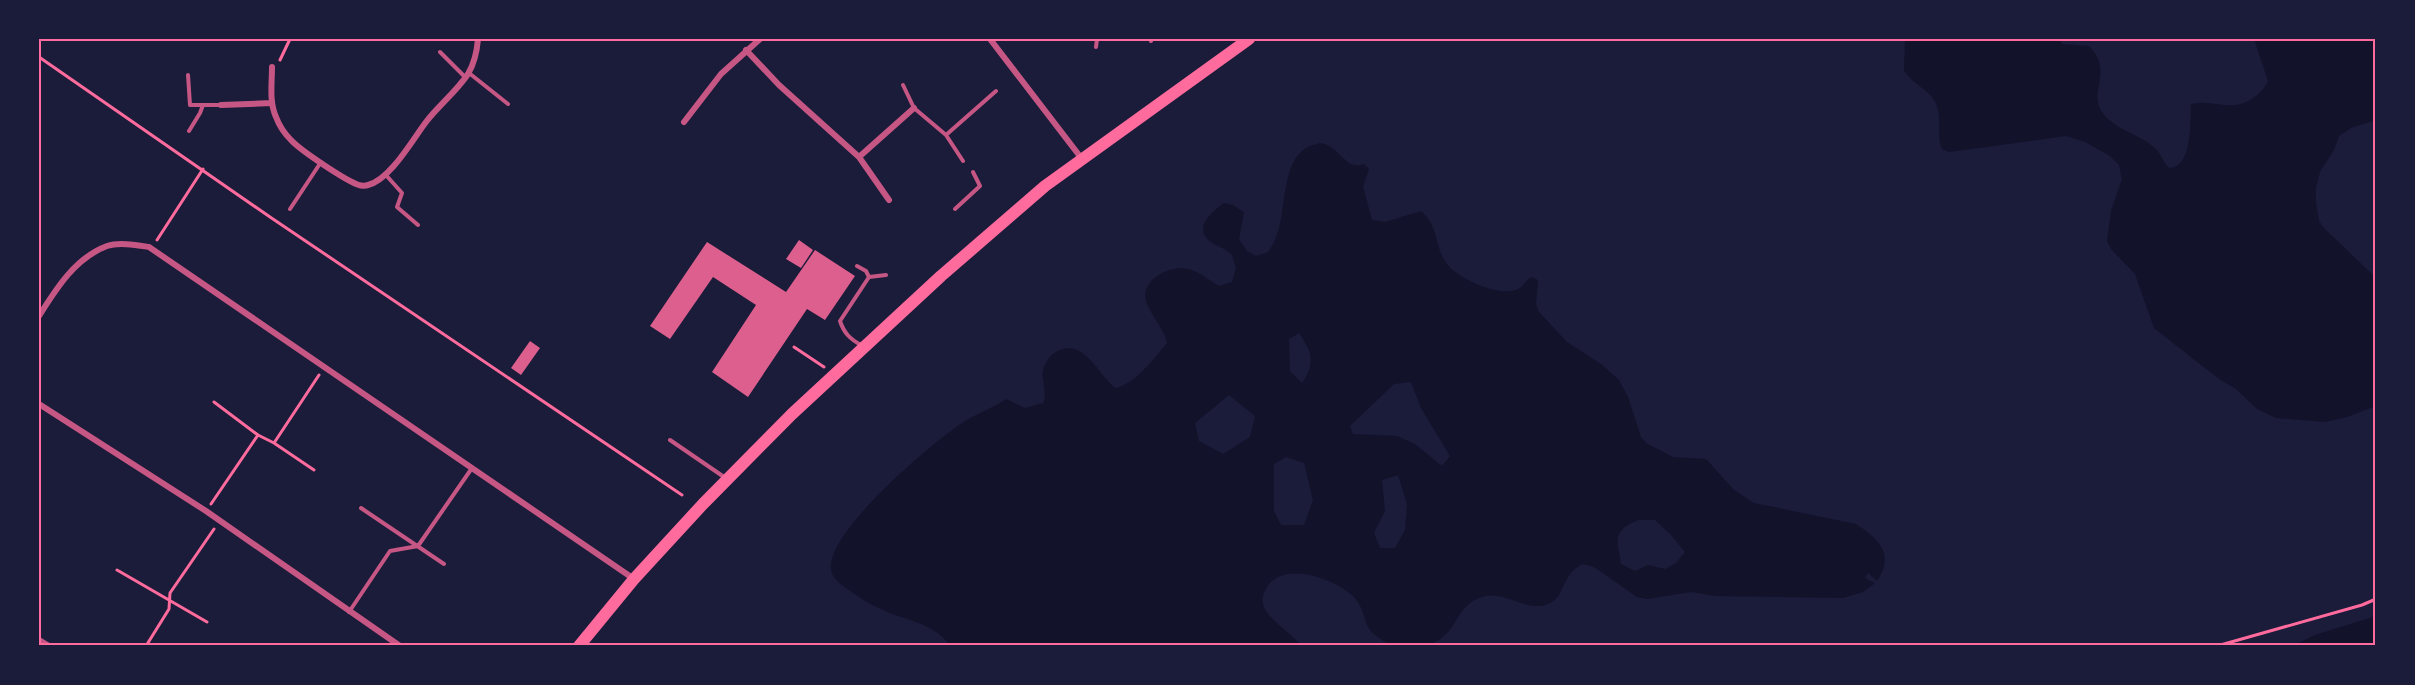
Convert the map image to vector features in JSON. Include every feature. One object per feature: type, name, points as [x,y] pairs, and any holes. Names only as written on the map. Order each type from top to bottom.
[{"type":"main road","points":[[579,646],[634,579],[727,479],[792,414],[940,276],[1045,186],[1249,39]]},
{"type":"street","points":[[272,67],[272,104],[284,132],[293,142],[321,161],[359,186],[366,186],[384,174],[467,75],[475,58],[478,39]]},
{"type":"street","points":[[684,122],[714,82],[760,39]]},
{"type":"street","points":[[990,39],[1082,159]]},
{"type":"street","points":[[746,50],[779,85],[860,157],[889,200]]},
{"type":"street","points":[[220,105],[272,104]]},
{"type":"street","points":[[860,157],[914,108]]},
{"type":"street","points":[[39,316],[59,283],[85,260],[108,246],[129,244],[152,249],[634,579]]},
{"type":"street","points":[[40,404],[220,520],[400,646]]},
{"type":"street","points":[[39,640],[49,646]]},
{"type":"lane","points":[[1096,47],[1097,39]]},
{"type":"lane","points":[[440,52],[467,75],[508,104]]},
{"type":"lane","points":[[188,75],[190,105],[220,105]]},
{"type":"lane","points":[[903,85],[914,108],[946,135],[963,161]]},
{"type":"lane","points":[[946,135],[996,91]]},
{"type":"lane","points":[[189,131],[202,105]]},
{"type":"lane","points":[[290,209],[321,161]]},
{"type":"lane","points":[[955,209],[980,186],[973,172]]},
{"type":"lane","points":[[384,174],[402,193],[397,207],[418,225]]},
{"type":"lane","points":[[857,266],[866,271],[869,277]]},
{"type":"lane","points":[[864,347],[851,340],[843,330],[840,321],[869,277],[886,275]]},
{"type":"lane","points":[[670,440],[727,479]]},
{"type":"lane","points":[[350,612],[390,551],[418,546],[472,468]]},
{"type":"lane","points":[[361,508],[444,564]]},
{"type":"path","points":[[272,67],[279,61],[291,39]]},
{"type":"path","points":[[39,57],[270,217],[682,495]]},
{"type":"path","points":[[152,249],[203,169]]},
{"type":"path","points":[[794,347],[825,369]]},
{"type":"path","points":[[274,443],[324,368]]},
{"type":"path","points":[[214,402],[258,435],[314,470]]},
{"type":"path","points":[[206,511],[258,435]]},
{"type":"path","points":[[146,646],[169,609],[170,592],[220,520]]},
{"type":"path","points":[[117,570],[207,622]]},
{"type":"path","points":[[2217,646],[2376,599]]},
{"type":"shaded area","points":[[1905,39],[2059,39],[2062,44],[2089,46],[2100,64],[2098,104],[2102,112],[2114,124],[2151,144],[2169,168],[2177,166],[2186,152],[2189,142],[2191,104],[2231,105],[2247,102],[2266,85],[2268,81],[2254,39],[2376,39],[2376,120],[2351,128],[2339,136],[2334,150],[2320,172],[2316,188],[2316,203],[2319,221],[2324,228],[2376,278],[2376,406],[2347,417],[2325,422],[2276,418],[2257,409],[2236,389],[2219,379],[2154,328],[2135,274],[2111,249],[2107,241],[2111,211],[2122,179],[2119,165],[2110,156],[2085,142],[2066,136],[1949,152],[1942,149],[1937,106],[1930,95],[1904,70]]},
{"type":"shaded area","points":[[1320,143],[1327,145],[1352,164],[1364,164],[1369,169],[1363,187],[1372,220],[1385,222],[1421,211],[1431,223],[1447,264],[1460,276],[1480,286],[1501,291],[1518,289],[1531,277],[1538,280],[1536,304],[1539,312],[1567,342],[1601,364],[1619,380],[1628,397],[1641,437],[1646,443],[1673,457],[1706,459],[1734,490],[1754,503],[1856,524],[1872,535],[1882,548],[1885,563],[1877,581],[1868,573],[1865,578],[1875,583],[1863,592],[1843,598],[1716,596],[1691,592],[1647,599],[1637,597],[1594,567],[1583,564],[1571,573],[1552,602],[1535,606],[1500,596],[1482,597],[1471,602],[1464,609],[1447,633],[1439,640],[1427,644],[1392,646],[1372,632],[1357,601],[1345,590],[1321,578],[1293,573],[1271,582],[1264,593],[1263,601],[1269,615],[1301,646],[950,646],[944,638],[929,627],[876,607],[837,581],[831,569],[834,553],[845,533],[862,512],[906,468],[948,433],[973,416],[1006,399],[1025,408],[1043,403],[1045,395],[1043,371],[1054,353],[1066,348],[1082,353],[1115,388],[1130,382],[1137,376],[1167,343],[1146,301],[1145,293],[1148,286],[1167,271],[1184,268],[1198,273],[1219,286],[1232,282],[1236,268],[1232,255],[1206,237],[1203,231],[1206,221],[1224,203],[1233,205],[1244,212],[1239,239],[1247,251],[1256,256],[1268,252],[1279,228],[1286,185],[1295,160],[1305,149]],"holes":[[[1299,333],[1311,358],[1309,369],[1302,383],[1290,371],[1289,339]],[[1411,382],[1421,408],[1450,456],[1442,466],[1415,444],[1397,436],[1353,434],[1350,426],[1394,384]],[[1229,395],[1255,416],[1250,437],[1223,454],[1199,441],[1195,423]],[[1286,457],[1304,463],[1313,500],[1304,525],[1281,525],[1274,511],[1274,464]],[[1398,475],[1407,504],[1405,530],[1395,548],[1380,548],[1374,533],[1385,511],[1382,480]],[[1638,520],[1655,520],[1685,552],[1676,563],[1665,569],[1648,565],[1635,571],[1621,564],[1618,537],[1624,528]]]},
{"type":"shaded area","points":[[2376,616],[2376,646],[2292,646],[2315,635]]},
{"type":"building","points":[[799,240],[813,250],[801,268],[786,259]]},
{"type":"building","points":[[707,242],[786,292],[815,250],[855,276],[825,320],[807,309],[748,397],[712,372],[756,305],[713,277],[670,339],[650,326]]},
{"type":"building","points":[[530,341],[540,348],[521,375],[511,368]]}]
